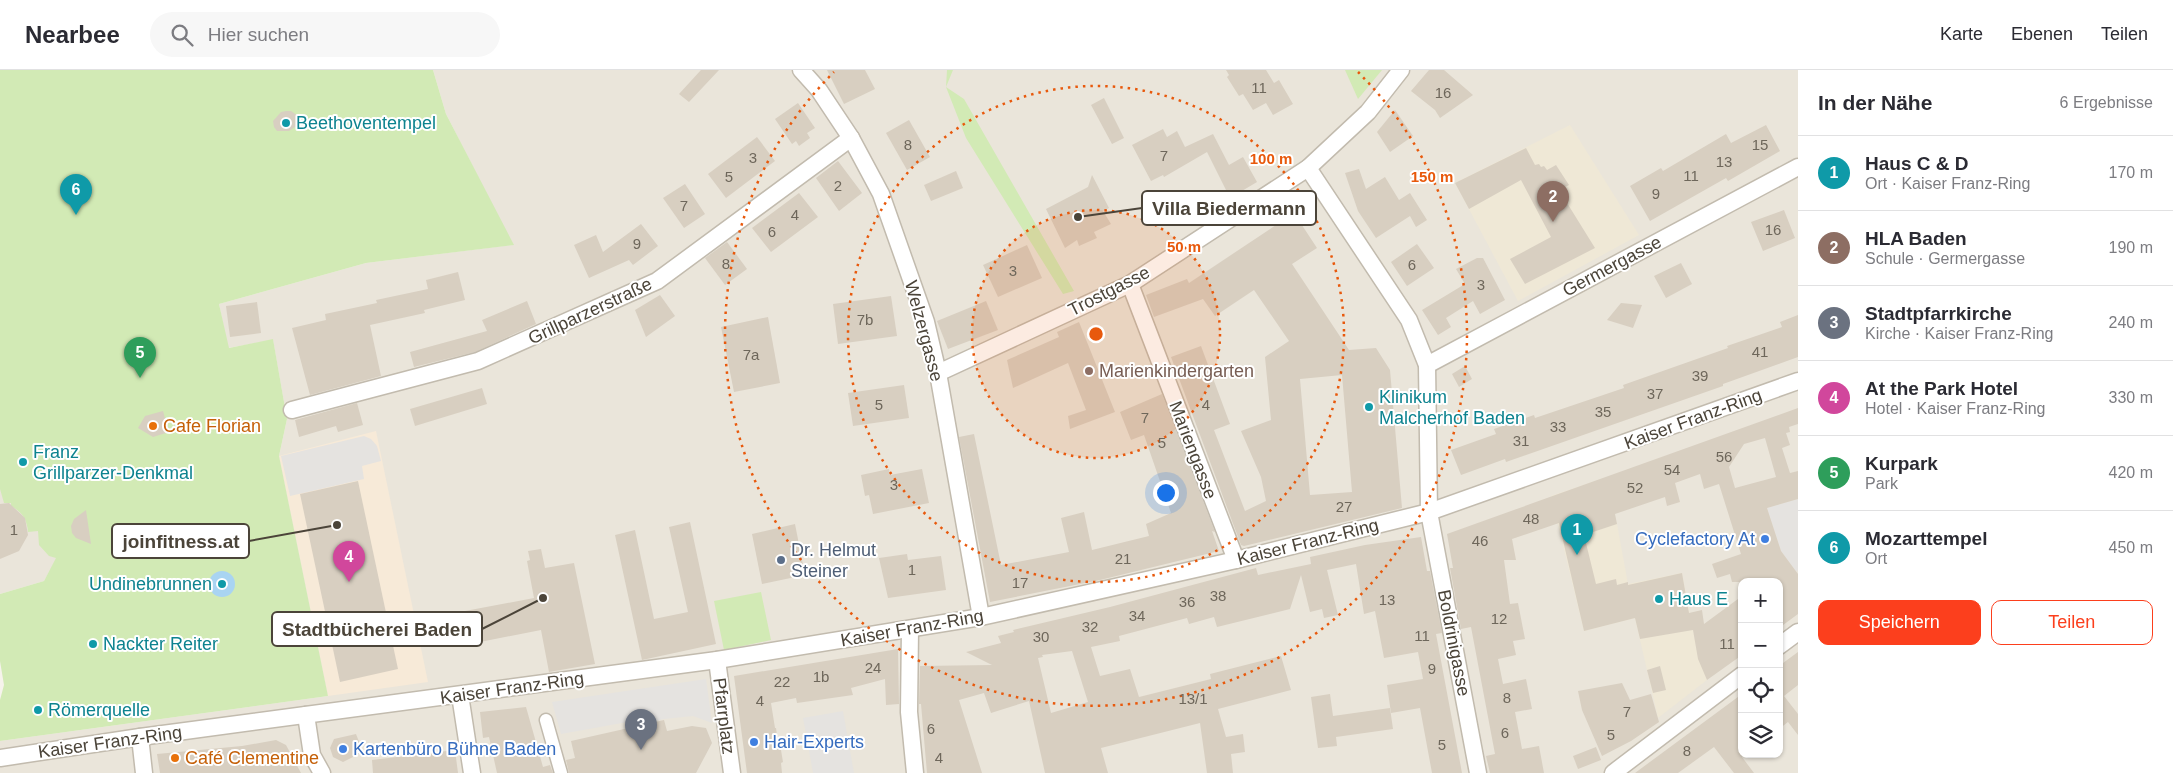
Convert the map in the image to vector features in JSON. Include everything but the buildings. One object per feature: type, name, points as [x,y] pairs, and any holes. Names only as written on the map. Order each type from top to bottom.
[{"type":"street","name":"Welzergasse","points":[[801,70],[819,90],[851,138],[881,194],[926,322],[938,373],[981,617]]},
{"type":"street","name":"Trostgasse","points":[[938,373],[1130,284],[1308,168],[1368,112],[1400,70]]},
{"type":"street","name":"Grillparzerstraße","points":[[292,410],[478,362],[656,281],[851,138]]},
{"type":"street","name":"Germergasse","points":[[1427,365],[1798,167]]},
{"type":"street","points":[[1308,168],[1409,320],[1427,365]]},
{"type":"street","name":"Mariengasse","points":[[1130,284],[1236,560]]},
{"type":"street","name":"Boldrinigasse","points":[[1427,365],[1429,512],[1478,773]]},
{"type":"street","name":"Kaiser Franz-Ring","points":[[0,758],[140,737],[717,660],[981,617],[1236,560],[1429,512],[1798,381]]},
{"type":"street","points":[[910,629],[909,712],[915,773]]},
{"type":"street","points":[[1783,643],[1798,632]]},
{"type":"street","name":"Pfarrplatz","points":[[717,660],[732,773]]},
{"type":"street","points":[[1613,773],[1738,678]]},
{"type":"street","points":[[460,695],[472,773]]},
{"type":"street","points":[[306,715],[312,755],[322,773]]},
{"type":"street","points":[[546,720],[561,773]]},
{"type":"street","points":[[140,737],[144,773]]},
{"type":"shaded area","points":[[433,70],[1798,70],[1798,773],[0,773],[0,741],[328,696],[279,456],[287,419],[273,340],[228,348],[219,304],[366,263],[513,245],[446,114]]},
{"type":"shaded area","points":[[1570,125],[1639,235],[1518,301],[1455,183]]},
{"type":"shaded area","points":[[376,431],[428,682],[328,696],[279,456]]},
{"type":"shaded area","points":[[364,436],[371,439],[377,446],[381,461],[362,466],[364,479],[290,496],[281,456]]},
{"type":"shaded area","points":[[1605,478],[1617,524],[1628,584],[1682,573],[1698,655],[1707,680],[1658,718],[1635,618],[1584,631],[1551,496]]},
{"type":"shaded area","points":[[24,482],[58,556],[44,581],[0,594],[0,489]]},
{"type":"shaded area","points":[[1798,499],[1798,570],[1796,572],[1781,551],[1767,508]]},
{"type":"shaded area","points":[[706,679],[712,723],[693,716],[664,719],[636,725],[633,721],[561,734],[552,702]]},
{"type":"shaded area","points":[[843,711],[854,773],[813,773],[803,718]]},
{"type":"green space","points":[[0,70],[433,70],[446,114],[514,245],[366,263],[219,304],[229,348],[273,339],[287,419],[279,456],[328,696],[0,741],[0,700],[4,685],[0,661],[0,594],[44,581],[56,558],[49,556],[39,545],[38,531],[28,532],[21,513],[11,506],[11,503],[4,503],[0,489]]},
{"type":"green space","points":[[947,70],[953,70],[946,87]]},
{"type":"green space","points":[[1345,70],[1382,70],[1358,99]]},
{"type":"green space","points":[[946,87],[964,99],[1074,291],[1063,294],[966,138]]},
{"type":"green space","points":[[761,592],[771,640],[724,650],[714,601]]},
{"type":"water","name":"Undinebrunnen","points":[[222,571],[231,575],[235,584],[231,593],[222,597],[213,593],[209,584],[213,575]]},
{"type":"place","name":"Beethoventempel","points":[[286,123]]},
{"type":"place","name":"Mozarttempel","points":[[76,215]]},
{"type":"place","name":"Villa Biedermann","points":[[1078,217]]},
{"type":"place","name":"HLA Baden","points":[[1553,222]]},
{"type":"place","name":"Marienkindergarten","points":[[1089,371]]},
{"type":"place","name":"Kurpark","points":[[140,378]]},
{"type":"place","name":"Klinikum Malcherhof Baden","points":[[1369,407]]},
{"type":"place","name":"Cafe Florian","points":[[153,426]]},
{"type":"place","name":"Franz Grillparzer-Denkmal","points":[[23,462]]},
{"type":"place","name":"joinfitness.at","points":[[337,525]]},
{"type":"place","name":"Cyclefactory At","points":[[1765,539]]},
{"type":"place","name":"Haus C & D","points":[[1577,555]]},
{"type":"place","name":"Dr. Helmut Steiner","points":[[781,560]]},
{"type":"place","name":"At the Park Hotel","points":[[349,582]]},
{"type":"place","name":"Undinebrunnen","points":[[222,584]]},
{"type":"place","name":"Stadtbücherei Baden","points":[[543,598]]},
{"type":"place","name":"Haus E","points":[[1659,599]]},
{"type":"place","name":"Nackter Reiter","points":[[93,644]]},
{"type":"place","name":"Römerquelle","points":[[38,710]]},
{"type":"place","name":"Hair-Experts","points":[[754,742]]},
{"type":"place","name":"Kartenbüro Bühne Baden","points":[[343,749]]},
{"type":"place","name":"Stadtpfarrkirche","points":[[641,750]]},
{"type":"place","name":"Café Clementine","points":[[175,758]]}]
